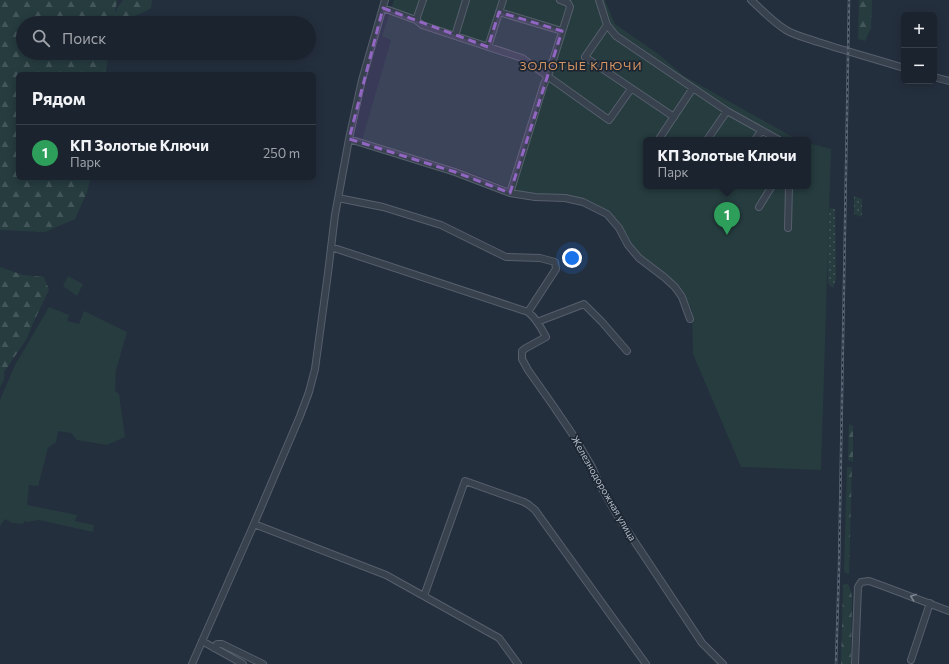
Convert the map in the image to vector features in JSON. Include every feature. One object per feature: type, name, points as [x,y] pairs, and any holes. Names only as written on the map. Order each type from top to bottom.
[{"type":"street","points":[[192,664],[254,524],[309,392],[315,369],[338,198],[349,139],[362,80],[385,0]]},
{"type":"street","points":[[416,20],[423,0]]},
{"type":"street","points":[[455,36],[466,0]]},
{"type":"street","points":[[488,47],[503,0]]},
{"type":"street","points":[[510,193],[570,7],[568,3],[560,0]]},
{"type":"street","points":[[598,0],[607,26],[616,36],[726,111],[774,137]]},
{"type":"street","points":[[751,0],[786,30],[832,47],[868,56],[901,67]]},
{"type":"street","points":[[382,8],[416,20],[422,25],[522,58],[609,120],[631,89]]},
{"type":"street","points":[[499,12],[562,31]]},
{"type":"street","points":[[607,26],[585,57],[674,117]]},
{"type":"street","points":[[937,78],[949,82]]},
{"type":"street","points":[[660,137],[693,88]]},
{"type":"street","points":[[709,137],[726,111]]},
{"type":"street","points":[[757,137],[762,130]]},
{"type":"street","points":[[349,139],[455,172],[510,193],[535,197],[565,198],[583,202],[607,214],[618,228],[628,245],[639,258],[664,277],[682,297],[690,319]]},
{"type":"street","points":[[759,207],[770,189]]},
{"type":"street","points":[[788,228],[789,189]]},
{"type":"street","points":[[338,198],[383,207],[441,225],[506,257],[540,258],[555,262],[556,269],[528,312]]},
{"type":"street","points":[[331,247],[528,312],[537,322],[584,304],[627,351]]},
{"type":"street","name":"Железнодорожная улица","points":[[537,322],[546,337],[522,351],[522,359],[575,438],[617,515],[679,610],[702,643],[723,664]]},
{"type":"street","points":[[424,596],[465,481],[524,502],[534,510],[646,664]]},
{"type":"street","points":[[254,524],[386,575],[499,638],[518,664]]},
{"type":"street","points":[[855,664],[858,587],[862,582],[869,581],[949,611]]},
{"type":"street","points":[[910,660],[930,603]]},
{"type":"street","points":[[202,641],[243,664]]},
{"type":"street","points":[[214,648],[217,644],[222,644],[263,664]]},
{"type":"highlighted area","points":[[383,8],[488,47],[499,12],[562,31],[510,193],[455,172],[349,139]]},
{"type":"green space","points":[[0,0],[117,0],[115,14],[123,0],[152,0],[151,8],[136,16],[16,16],[16,60],[107,60],[106,72],[16,72],[16,180],[90,180],[87,192],[75,219],[45,232],[0,230]]},
{"type":"green space","points":[[394,0],[605,0],[615,24],[657,53],[684,76],[793,137],[643,137],[643,189],[811,189],[811,144],[831,149],[821,470],[741,467],[693,354],[692,310],[685,297],[643,258],[631,244],[621,227],[606,210],[584,199],[570,196],[536,194],[515,190],[460,169],[362,140],[391,40],[382,36]]},
{"type":"green space","points":[[859,0],[872,0],[871,28],[865,41],[858,39]]},
{"type":"green space","points":[[854,196],[862,199],[862,217],[854,214]]},
{"type":"green space","points":[[830,208],[835,209],[836,279],[833,288],[828,283],[827,222]]},
{"type":"green space","points":[[0,267],[23,275],[44,277],[49,290],[26,340],[4,372],[4,380],[0,387]]},
{"type":"green space","points":[[68,276],[83,284],[77,296],[63,286]]},
{"type":"green space","points":[[49,307],[69,315],[67,321],[79,324],[84,311],[127,332],[116,370],[115,391],[119,394],[125,437],[107,445],[77,440],[71,433],[58,431],[56,442],[48,448],[38,486],[29,485],[27,505],[77,515],[75,521],[94,525],[93,532],[39,520],[24,521],[23,524],[12,523],[5,519],[0,526],[0,400],[15,365]]},
{"type":"green space","points":[[849,424],[853,426],[853,462],[848,460]]},
{"type":"green space","points":[[847,467],[852,467],[849,574],[844,572]]},
{"type":"green space","points":[[844,584],[848,584],[852,598],[851,664],[841,664]]},
{"type":"railway","points":[[836,664],[849,0]]},
{"type":"place","name":"КП Золотые Ключи","points":[[727,235]]},
{"type":"district","name":"ЗОЛОТЫЕ КЛЮЧИ","points":[[581,65]]}]
